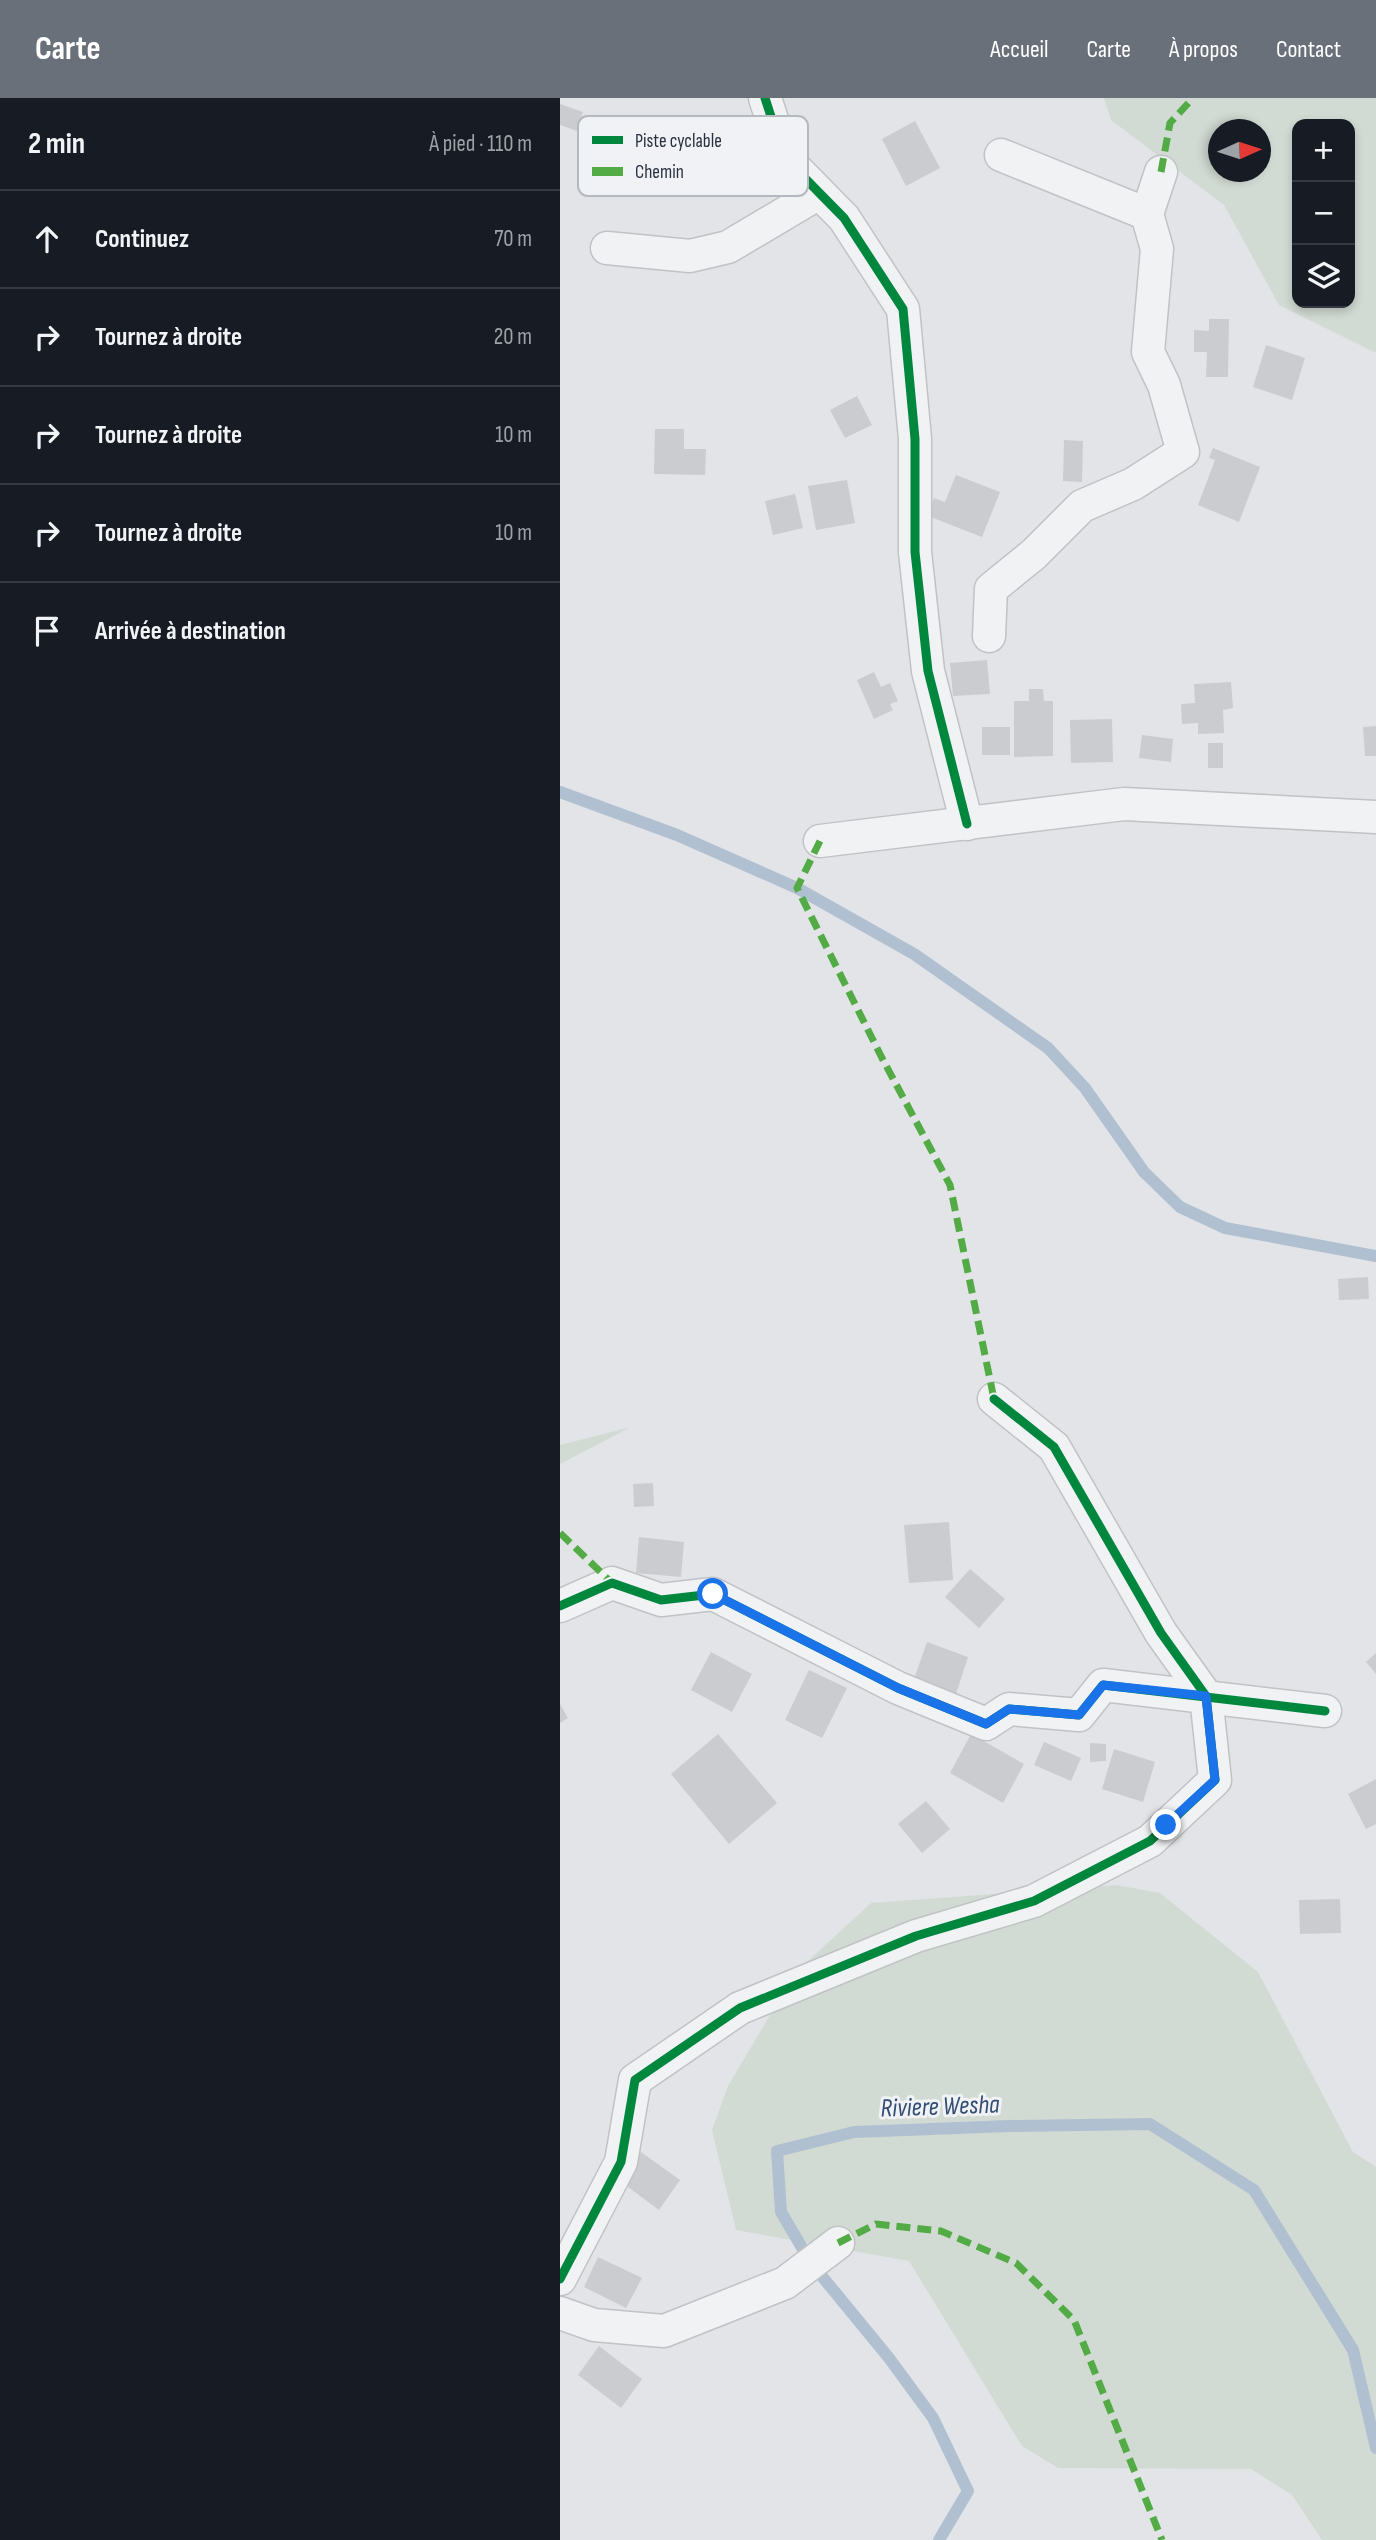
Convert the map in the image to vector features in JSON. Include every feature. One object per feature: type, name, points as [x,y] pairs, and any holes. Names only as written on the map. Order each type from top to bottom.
[{"type":"street","points":[[765,98],[771,116]]},
{"type":"street","points":[[1001,155],[1147,214]]},
{"type":"street","points":[[989,636],[991,589],[1034,554],[1082,506],[1133,484],[1183,452],[1164,386],[1148,352],[1157,249],[1147,214],[1161,172]]},
{"type":"street","points":[[808,182],[844,218],[903,309],[915,439],[915,552],[928,671],[967,824]]},
{"type":"street","points":[[607,248],[690,256],[729,247],[819,193]]},
{"type":"street","points":[[820,841],[1124,804],[1376,817]]},
{"type":"street","points":[[560,2279],[621,2162],[635,2080],[740,2008],[916,1936],[1034,1901],[1150,1841],[1215,1780],[1206,1696],[1161,1633],[1054,1447],[994,1399]]},
{"type":"street","points":[[560,1606],[612,1583],[662,1600],[713,1594],[898,1688],[986,1724],[1009,1709],[1079,1715],[1103,1685],[1325,1711]]},
{"type":"street","points":[[560,2313],[594,2325],[664,2331],[785,2283],[838,2243]]},
{"type":"shaded area","points":[[1104,98],[1376,98],[1376,353],[1279,305],[1224,205],[1111,120]]},
{"type":"shaded area","points":[[631,1427],[560,1464],[560,1445]]},
{"type":"shaded area","points":[[1116,1885],[1160,1893],[1258,1972],[1353,2152],[1376,2167],[1376,2540],[1322,2540],[1292,2495],[1251,2469],[1058,2468],[1022,2446],[909,2261],[736,2230],[712,2130],[728,2086],[795,1973],[871,1903]]},
{"type":"building","points":[[560,104],[583,112],[582,116],[578,116],[577,131],[560,125]]},
{"type":"building","points":[[915,121],[940,168],[906,186],[882,139]]},
{"type":"building","points":[[1209,319],[1229,319],[1228,377],[1206,377],[1207,352],[1194,352],[1194,330],[1209,331]]},
{"type":"building","points":[[1266,345],[1305,358],[1292,400],[1253,387]]},
{"type":"building","points":[[857,396],[872,425],[845,438],[830,410]]},
{"type":"building","points":[[655,429],[684,429],[684,449],[706,449],[705,475],[654,474]]},
{"type":"building","points":[[1064,440],[1083,441],[1082,482],[1063,481]]},
{"type":"building","points":[[1213,448],[1260,467],[1239,522],[1198,505],[1215,460],[1209,458]]},
{"type":"building","points":[[956,475],[1000,492],[982,537],[928,516],[934,498],[945,502]]},
{"type":"building","points":[[847,480],[855,523],[816,530],[808,486]]},
{"type":"building","points":[[795,494],[803,528],[773,535],[765,501]]},
{"type":"building","points":[[987,660],[990,694],[953,696],[950,663]]},
{"type":"building","points":[[874,672],[881,687],[890,683],[898,701],[890,704],[893,710],[874,719],[857,680]]},
{"type":"building","points":[[1231,682],[1233,708],[1223,710],[1224,733],[1198,734],[1198,723],[1182,724],[1181,704],[1195,703],[1194,684]]},
{"type":"building","points":[[1029,689],[1043,689],[1044,701],[1053,701],[1053,756],[1014,757],[1014,701],[1029,701]]},
{"type":"building","points":[[1112,719],[1113,762],[1071,763],[1070,720]]},
{"type":"building","points":[[1376,726],[1376,756],[1365,756],[1363,727]]},
{"type":"building","points":[[982,727],[1010,727],[1010,755],[982,755]]},
{"type":"building","points":[[1142,735],[1173,739],[1171,762],[1139,758]]},
{"type":"building","points":[[1208,743],[1223,743],[1223,768],[1208,768]]},
{"type":"building","points":[[1368,1277],[1369,1299],[1339,1300],[1338,1279]]},
{"type":"building","points":[[653,1483],[654,1506],[634,1507],[633,1484]]},
{"type":"building","points":[[949,1522],[953,1580],[909,1583],[904,1525]]},
{"type":"building","points":[[639,1537],[684,1542],[681,1577],[636,1573]]},
{"type":"building","points":[[970,1569],[1005,1599],[979,1628],[945,1597]]},
{"type":"building","points":[[927,1642],[968,1657],[955,1697],[913,1682]]},
{"type":"building","points":[[711,1652],[752,1674],[732,1712],[691,1690]]},
{"type":"building","points":[[1376,1653],[1376,1674],[1366,1662]]},
{"type":"building","points":[[809,1670],[847,1688],[822,1738],[785,1720]]},
{"type":"building","points":[[560,1704],[568,1718],[560,1723]]},
{"type":"building","points":[[718,1734],[777,1803],[729,1844],[671,1774]]},
{"type":"building","points":[[971,1734],[1024,1764],[1003,1803],[950,1773]]},
{"type":"building","points":[[1044,1742],[1081,1758],[1071,1781],[1034,1765]]},
{"type":"building","points":[[1090,1743],[1106,1744],[1106,1761],[1090,1762]]},
{"type":"building","points":[[1114,1749],[1155,1762],[1143,1802],[1102,1789]]},
{"type":"building","points":[[1376,1779],[1376,1824],[1366,1829],[1348,1794]]},
{"type":"building","points":[[926,1801],[950,1829],[922,1853],[898,1824]]},
{"type":"building","points":[[1340,1899],[1341,1933],[1300,1934],[1299,1900]]},
{"type":"building","points":[[641,2152],[680,2180],[659,2210],[620,2181]]},
{"type":"building","points":[[598,2257],[642,2278],[626,2308],[584,2287]]},
{"type":"building","points":[[599,2346],[642,2379],[621,2408],[578,2375]]},
{"type":"waterway","points":[[560,792],[677,835],[797,888],[914,954],[1048,1048],[1085,1088],[1144,1172],[1180,1207],[1225,1228],[1376,1256]]},
{"type":"waterway","name":"Riviere Wesha","points":[[939,2540],[968,2491],[933,2418],[889,2358],[811,2263],[781,2212],[777,2151],[854,2132],[1150,2124],[1254,2190],[1353,2350],[1376,2448]]},
{"type":"marked path","points":[[1161,172],[1170,123],[1193,98]]},
{"type":"marked path","points":[[820,841],[797,888],[882,1058],[950,1185],[994,1399]]},
{"type":"marked path","points":[[560,1533],[612,1583]]},
{"type":"marked path","points":[[838,2243],[876,2224],[941,2231],[1016,2263],[1074,2320],[1162,2540]]},
{"type":"cycle path","points":[[765,98],[771,116]]},
{"type":"cycle path","points":[[808,181],[844,218],[903,309],[915,439],[915,552],[928,671],[967,824]]},
{"type":"cycle path","points":[[560,2279],[621,2162],[635,2080],[740,2008],[916,1936],[1034,1901],[1150,1841],[1215,1780],[1206,1696],[1161,1633],[1054,1447],[994,1399]]},
{"type":"cycle path","points":[[560,1606],[612,1583],[661,1600],[713,1594],[898,1688],[986,1724],[1009,1709],[1079,1715],[1103,1685],[1325,1711]]},
{"type":"route","points":[[713,1594],[898,1688],[986,1724],[1009,1709],[1079,1715],[1103,1685],[1206,1696],[1215,1780],[1166,1825]]}]
